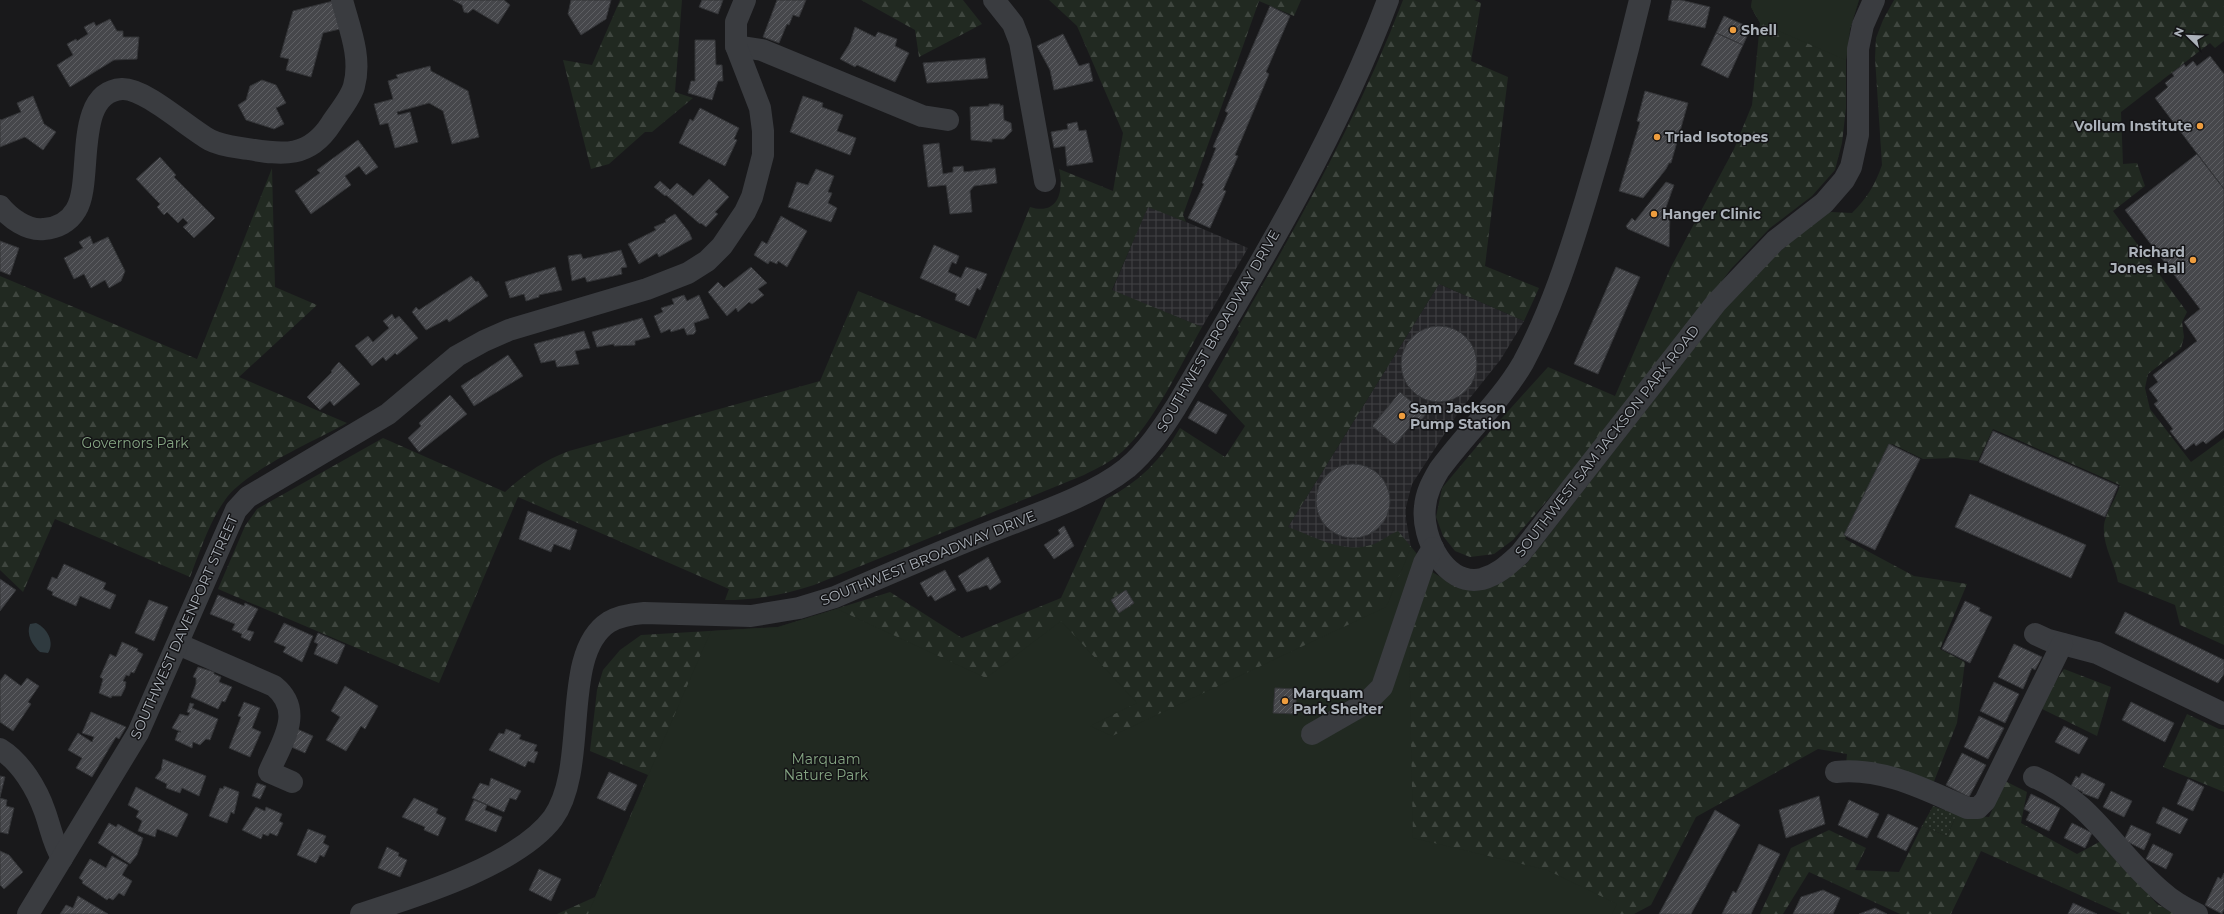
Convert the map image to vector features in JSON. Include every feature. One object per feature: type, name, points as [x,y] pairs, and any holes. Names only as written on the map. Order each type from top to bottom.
[{"type":"street","points":[[0,206],[8,215],[25,226],[40,230],[54,228],[66,222],[77,210],[81,194],[90,120],[100,101],[113,90],[127,89],[144,96],[211,140],[231,146],[278,154],[300,151],[310,146],[319,139],[329,127],[354,87],[358,59],[342,0]]},
{"type":"street","name":"SOUTHWEST DAVENPORT STREET","points":[[28,914],[138,733],[236,510],[248,497],[388,414],[457,356],[484,341],[509,330],[647,289],[688,273],[707,261],[722,246],[734,230],[752,197],[763,155],[763,131],[760,108],[736,46],[736,22],[746,0]]},
{"type":"street","points":[[994,0],[1012,24],[1020,42],[1045,181]]},
{"type":"street","name":"SOUTHWEST BROADWAY DRIVE","points":[[361,914],[409,898],[465,876],[514,852],[531,840],[548,824],[562,798],[571,769],[580,679],[585,656],[595,635],[610,622],[631,615],[644,613],[751,616],[800,608],[835,596],[1047,510],[1094,488],[1126,469],[1136,460],[1162,430],[1292,203],[1350,89],[1374,36],[1388,0]]},
{"type":"street","name":"SOUTHWEST SAM JACKSON PARK ROAD","points":[[1640,0],[1598,159],[1568,258],[1544,320],[1522,363],[1502,393],[1454,450],[1430,484],[1424,508],[1426,530],[1433,548],[1448,568],[1456,574],[1469,578],[1481,579],[1491,576],[1509,564],[1553,514],[1716,303],[1775,241],[1836,192],[1851,167],[1856,151],[1858,135],[1858,49],[1863,25],[1874,0]]},
{"type":"street","points":[[736,46],[762,50],[922,116],[948,120]]},
{"type":"street","points":[[1312,734],[1366,703],[1382,688],[1424,563],[1433,548]]},
{"type":"street","points":[[2035,634],[2062,644],[2097,653],[2224,714]]},
{"type":"street","points":[[178,644],[274,686],[285,695],[290,706],[291,717],[269,772],[292,782]]},
{"type":"street","points":[[1836,772],[1860,772],[1898,779],[1968,808],[1978,808],[1985,801],[2062,644]]},
{"type":"street","points":[[0,749],[26,775],[40,799],[54,846],[62,858]]},
{"type":"street","points":[[2034,777],[2053,785],[2073,799],[2104,830],[2160,891],[2197,914]]},
{"type":"shaded area","points":[[1148,206],[1248,248],[1202,327],[1112,291]]},
{"type":"shaded area","points":[[1439,284],[1524,321],[1501,359],[1458,413],[1412,484],[1406,507],[1406,519],[1411,548],[1387,607],[1288,527]]},
{"type":"shaded area","points":[[36,623],[44,628],[49,636],[51,644],[48,653],[40,652],[30,639],[30,624]]},
{"type":"green space","points":[[620,0],[682,0],[675,92],[693,98],[652,132],[645,132],[609,164],[591,169],[563,60],[592,65]]},
{"type":"green space","points":[[861,0],[963,0],[982,24],[919,57],[915,30]]},
{"type":"green space","points":[[1049,0],[1301,0],[1294,16],[1259,1],[1183,215],[1186,222],[1148,207],[1112,290],[1202,327],[1176,375],[1146,424],[1135,439],[1114,458],[1084,475],[814,585],[792,592],[748,599],[725,600],[729,589],[518,497],[439,683],[218,589],[245,526],[257,509],[383,438],[505,492],[535,468],[569,451],[820,381],[858,291],[976,339],[1030,207],[1040,209],[1047,208],[1053,204],[1060,193],[1061,185],[1059,169],[1113,191],[1123,133],[1077,26]]},
{"type":"green space","points":[[1403,0],[1474,0],[1481,3],[1471,61],[1508,77],[1485,266],[1539,288],[1524,321],[1439,284],[1288,527],[1328,543],[1350,547],[1360,547],[1374,544],[1398,531],[1432,572],[1446,580],[1504,580],[1527,563],[1733,298],[1764,265],[1823,214],[1831,212],[1852,213],[1862,202],[1873,185],[1882,165],[1875,58],[1876,38],[1883,20],[1894,0],[2224,0],[2224,41],[2215,48],[2210,43],[2121,112],[2123,164],[2137,163],[2145,186],[2113,211],[2187,312],[2182,322],[2184,337],[2181,348],[2148,374],[2145,388],[2150,409],[2191,462],[2224,438],[2224,645],[2180,625],[2175,605],[2118,582],[2105,540],[2104,525],[2106,516],[2120,485],[1993,429],[1978,461],[1956,458],[1923,459],[1892,444],[1845,539],[1914,576],[1967,584],[1940,649],[1965,662],[1957,723],[1933,784],[1846,764],[1847,754],[1818,749],[1696,817],[1651,905],[1634,914],[557,914],[595,897],[648,775],[590,751],[597,690],[603,670],[620,650],[641,635],[778,627],[890,592],[962,638],[1061,598],[1106,499],[1129,486],[1139,478],[1157,460],[1180,428],[1225,457],[1245,426],[1208,386],[1239,332],[1237,329],[1327,168],[1386,43]]},
{"type":"green space","points":[[1752,0],[1859,0],[1850,29],[1846,60],[1846,108],[1842,143],[1835,170],[1812,196],[1770,228],[1731,269],[1623,412],[1513,540],[1494,554],[1470,557],[1455,551],[1443,536],[1436,517],[1442,488],[1483,439],[1548,367],[1615,396],[1671,267],[1734,149],[1752,105],[1760,23],[1751,7]]},
{"type":"green space","points":[[1752,0],[1859,0],[1850,29],[1846,60],[1760,23],[1751,7]]},
{"type":"green space","name":"Governors Park","points":[[272,168],[275,287],[317,305],[239,377],[347,423],[281,457],[248,478],[235,489],[225,500],[214,518],[190,577],[55,519],[23,592],[0,570],[0,276],[197,359]]},
{"type":"green space","name":"Marquam Nature Park","points":[[1411,548],[1432,572],[1409,641],[1413,838],[1547,870],[1617,904],[1612,914],[588,914],[711,631],[778,627],[837,609],[986,678],[1061,621],[1137,703],[1090,726],[1112,736],[1386,607]]},
{"type":"green space","points":[[2064,669],[2111,687],[2097,736],[2038,707]]},
{"type":"green space","points":[[2187,714],[2219,729],[2224,729],[2224,792],[2163,767]]},
{"type":"green space","points":[[2005,781],[2027,792],[2021,823],[2077,854],[2101,841],[2157,904],[2175,914],[2122,914],[1981,851],[1951,914],[1900,914],[1809,872],[1783,914],[1760,914],[1791,848],[1829,830],[1866,848],[1855,870],[1899,872],[1922,826],[1947,836],[1957,814],[1989,817]]},
{"type":"green space","points":[[1933,806],[1957,814],[1947,836],[1922,826]]},
{"type":"building","points":[[453,0],[504,0],[510,5],[498,24],[473,9],[468,13],[464,12],[462,5]]},
{"type":"building","points":[[571,0],[611,0],[606,19],[581,35],[568,14]]},
{"type":"building","points":[[702,0],[723,0],[718,14],[699,7]]},
{"type":"building","points":[[777,0],[806,0],[799,17],[793,15],[789,25],[787,24],[779,43],[763,37]]},
{"type":"building","name":"Shell","points":[[1672,0],[1681,0],[1710,7],[1705,28],[1668,20]]},
{"type":"building","points":[[333,1],[340,29],[323,33],[311,77],[286,70],[289,59],[280,57],[293,11]]},
{"type":"building","points":[[1270,6],[1290,16],[1266,72],[1269,74],[1235,155],[1238,156],[1223,190],[1226,191],[1210,228],[1188,218],[1204,184],[1202,183],[1216,148],[1213,147],[1228,113],[1225,111]]},
{"type":"building","name":"Shell","points":[[1724,16],[1751,28],[1743,45],[1716,33]]},
{"type":"building","points":[[110,19],[117,31],[123,31],[123,37],[139,37],[137,59],[114,60],[70,87],[57,65],[73,55],[67,44],[76,39],[77,41],[88,34],[84,27],[94,22],[96,26]]},
{"type":"building","points":[[855,27],[875,37],[878,32],[897,39],[895,46],[909,53],[895,82],[857,65],[855,67],[840,59],[850,43]]},
{"type":"building","name":"Shell","points":[[1716,33],[1743,45],[1728,78],[1701,65]]},
{"type":"building","points":[[1063,34],[1079,66],[1089,63],[1093,81],[1054,90],[1050,70],[1037,46]]},
{"type":"building","points":[[695,40],[715,40],[716,65],[722,65],[723,81],[718,81],[712,100],[688,93],[691,81],[695,81]]},
{"type":"building","name":"Vollum Institute","points":[[2210,56],[2224,74],[2224,189],[2155,98],[2168,87],[2165,83],[2174,76],[2172,73],[2184,64],[2186,67],[2193,61],[2197,66]]},
{"type":"building","points":[[985,58],[988,78],[927,83],[923,63]]},
{"type":"building","points":[[430,66],[431,71],[468,91],[479,137],[452,144],[443,111],[429,103],[397,112],[398,115],[410,112],[418,142],[395,148],[388,123],[380,125],[374,104],[393,99],[388,81],[398,78],[396,75]]},
{"type":"building","points":[[262,80],[276,85],[286,103],[276,108],[284,124],[274,129],[246,120],[238,105],[246,100],[250,86]]},
{"type":"building","name":"Triad Isotopes","points":[[1645,91],[1688,103],[1671,163],[1669,163],[1643,198],[1619,191],[1640,122],[1637,121]]},
{"type":"building","points":[[33,96],[44,124],[56,132],[43,150],[25,137],[0,147],[0,119],[1,120],[21,112],[17,103]]},
{"type":"building","points":[[803,96],[823,103],[822,107],[843,115],[837,131],[856,138],[850,155],[790,132]]},
{"type":"building","points":[[989,104],[1000,104],[1000,106],[1003,105],[1004,120],[1011,123],[1012,131],[1004,139],[992,139],[992,142],[971,140],[970,107],[989,106]]},
{"type":"building","points":[[700,108],[739,128],[734,139],[737,140],[725,166],[679,143],[690,119],[693,121]]},
{"type":"building","points":[[1077,122],[1079,131],[1086,130],[1093,162],[1067,166],[1065,146],[1054,148],[1051,132],[1068,129],[1067,124]]},
{"type":"building","points":[[358,140],[378,167],[366,175],[359,166],[345,176],[351,185],[311,214],[295,191],[320,173],[317,170]]},
{"type":"building","points":[[939,143],[943,174],[953,172],[953,167],[963,166],[964,172],[995,168],[997,183],[974,186],[970,191],[972,212],[950,214],[946,185],[928,187],[923,145]]},
{"type":"building","name":"Richard Jones Hall","points":[[2197,154],[2224,189],[2224,430],[2206,444],[2203,441],[2196,446],[2194,443],[2185,450],[2170,431],[2173,429],[2154,404],[2158,401],[2149,389],[2158,382],[2153,375],[2197,341],[2184,322],[2200,309],[2125,210]]},
{"type":"building","points":[[160,157],[176,175],[174,177],[215,218],[194,238],[183,227],[188,223],[183,218],[178,223],[167,212],[164,215],[157,207],[160,204],[136,179]]},
{"type":"building","points":[[816,169],[834,176],[828,192],[832,193],[828,203],[837,208],[831,222],[788,207],[797,182],[808,185]]},
{"type":"building","points":[[709,179],[729,197],[715,212],[718,214],[706,227],[701,223],[700,224],[666,195],[665,196],[654,187],[660,181],[670,190],[677,183],[693,196]]},
{"type":"building","name":"Hanger Clinic","points":[[1666,182],[1674,185],[1664,213],[1670,215],[1669,247],[1628,229],[1626,226],[1632,218],[1635,221]]},
{"type":"building","points":[[675,214],[689,232],[692,239],[659,257],[657,253],[639,264],[628,244],[656,230],[654,227],[666,222],[665,220]]},
{"type":"building","points":[[781,216],[807,231],[787,267],[778,261],[777,264],[770,261],[768,264],[754,255],[762,241],[767,244]]},
{"type":"building","points":[[90,236],[93,244],[108,237],[125,271],[121,281],[109,288],[105,280],[91,288],[84,274],[74,279],[64,258],[83,248],[79,242]]},
{"type":"building","points":[[0,241],[19,248],[10,275],[0,271]]},
{"type":"building","points":[[934,245],[959,256],[956,264],[952,262],[948,272],[961,278],[966,267],[987,274],[980,290],[977,288],[969,306],[955,300],[957,294],[920,278]]},
{"type":"building","points":[[621,250],[627,267],[621,268],[622,274],[587,282],[585,277],[572,281],[568,256],[581,254],[583,259]]},
{"type":"building","points":[[555,267],[562,290],[539,295],[539,297],[526,301],[524,294],[510,298],[505,282]]},
{"type":"building","points":[[751,267],[767,283],[758,289],[764,295],[752,304],[749,302],[738,312],[736,308],[727,316],[708,292],[718,282],[724,288]]},
{"type":"building","points":[[1616,267],[1640,277],[1598,374],[1574,364]]},
{"type":"building","points":[[471,276],[476,282],[478,281],[488,296],[449,322],[447,319],[426,330],[412,312],[416,307],[419,310]]},
{"type":"building","points":[[684,295],[687,301],[699,295],[709,318],[694,323],[696,331],[694,334],[687,335],[684,328],[671,332],[670,329],[661,333],[654,316],[663,312],[661,308],[674,304],[672,299]]},
{"type":"building","points":[[392,314],[395,319],[399,316],[418,338],[397,355],[395,353],[386,361],[383,357],[372,366],[355,346],[368,336],[373,342],[389,328],[383,321]]},
{"type":"building","points":[[642,318],[650,337],[635,341],[635,345],[614,346],[614,344],[597,347],[592,332]]},
{"type":"building","points":[[1431,326],[1447,326],[1460,332],[1471,343],[1477,356],[1475,379],[1460,396],[1447,402],[1431,402],[1418,396],[1403,379],[1401,372],[1401,356],[1407,343],[1424,328]]},
{"type":"building","points":[[584,331],[590,348],[575,351],[579,364],[557,367],[555,360],[541,363],[534,344]]},
{"type":"building","points":[[508,355],[523,376],[474,406],[461,386]]},
{"type":"building","points":[[339,362],[360,384],[334,406],[330,401],[320,410],[307,397],[332,372],[331,371]]},
{"type":"building","name":"Sam Jackson Pump Station","points":[[1400,392],[1426,414],[1420,422],[1416,419],[1395,445],[1372,426]]},
{"type":"building","points":[[450,395],[467,414],[419,452],[408,438],[421,426],[419,423]]},
{"type":"building","points":[[1198,401],[1227,415],[1216,434],[1188,418]]},
{"type":"building","points":[[1993,431],[2118,486],[2105,517],[1979,462]]},
{"type":"building","points":[[1889,444],[1920,459],[1875,550],[1844,535]]},
{"type":"building","points":[[1353,464],[1367,467],[1379,475],[1387,487],[1390,501],[1387,515],[1379,527],[1367,535],[1353,538],[1339,535],[1327,527],[1319,515],[1316,501],[1319,487],[1327,475],[1339,467]]},
{"type":"building","points":[[1970,494],[2086,545],[2071,578],[1955,527]]},
{"type":"building","points":[[528,511],[577,530],[570,550],[554,544],[551,552],[519,539]]},
{"type":"building","points":[[1064,526],[1074,546],[1054,559],[1044,545],[1060,534],[1058,530]]},
{"type":"building","points":[[988,557],[1001,582],[990,590],[987,585],[967,592],[958,576]]},
{"type":"building","points":[[64,564],[106,583],[103,589],[116,595],[110,609],[80,596],[76,606],[52,595],[53,592],[47,589],[52,577],[57,579]]},
{"type":"building","points":[[945,570],[956,590],[935,601],[931,595],[928,597],[920,583]]},
{"type":"building","points":[[0,579],[16,590],[0,611]]},
{"type":"building","points":[[1126,590],[1134,603],[1119,613],[1111,600]]},
{"type":"building","points":[[218,595],[244,606],[245,603],[258,609],[247,630],[254,632],[250,641],[241,637],[242,634],[232,630],[235,624],[210,614]]},
{"type":"building","points":[[149,600],[168,607],[154,641],[135,633]]},
{"type":"building","points":[[1965,601],[1980,608],[1979,611],[1992,617],[1970,663],[1942,649]]},
{"type":"building","points":[[2125,612],[2224,660],[2224,674],[2218,683],[2115,633]]},
{"type":"building","points":[[284,623],[313,636],[302,662],[283,652],[286,647],[274,642]]},
{"type":"building","points":[[318,633],[345,645],[337,664],[314,654],[318,644],[314,642]]},
{"type":"building","points":[[122,642],[138,649],[137,651],[143,654],[134,673],[131,672],[129,676],[126,675],[123,681],[126,682],[125,688],[121,696],[112,696],[111,698],[99,693],[103,679],[100,677],[110,654],[116,657]]},
{"type":"building","points":[[2014,644],[2042,657],[2035,670],[2032,668],[2023,689],[1998,677]]},
{"type":"building","points":[[198,667],[214,672],[214,674],[221,677],[219,682],[232,687],[225,702],[222,701],[218,709],[191,697],[196,684],[196,678],[193,677]]},
{"type":"building","points":[[5,674],[21,686],[27,678],[39,686],[28,702],[31,704],[13,731],[0,722],[0,681]]},
{"type":"building","points":[[1994,682],[2019,694],[2005,723],[1980,711]]},
{"type":"building","points":[[345,686],[378,706],[365,729],[361,726],[346,751],[326,740],[340,717],[331,711]]},
{"type":"building","name":"Marquam Park Shelter","points":[[1275,688],[1297,689],[1295,714],[1273,713]]},
{"type":"building","points":[[244,702],[260,708],[252,728],[261,732],[250,757],[229,748],[241,717],[238,716]]},
{"type":"building","points":[[2131,702],[2174,723],[2165,742],[2122,720]]},
{"type":"building","points":[[190,703],[194,704],[192,708],[218,719],[210,740],[206,739],[200,745],[193,742],[192,748],[175,740],[178,732],[181,732],[172,728],[180,714],[188,716],[190,713],[187,712]]},
{"type":"building","points":[[91,712],[126,727],[119,739],[116,737],[92,777],[76,768],[82,758],[68,750],[78,733],[92,742],[94,737],[82,733]]},
{"type":"building","points":[[1979,716],[2004,728],[1988,759],[1964,747]]},
{"type":"building","points":[[2064,726],[2088,738],[2079,754],[2055,742]]},
{"type":"building","points":[[297,729],[313,736],[305,753],[289,746]]},
{"type":"building","points":[[506,729],[521,735],[519,739],[537,745],[534,751],[538,752],[534,763],[528,761],[525,767],[489,750],[499,733],[504,734]]},
{"type":"building","points":[[1962,753],[1986,765],[1969,797],[1946,785]]},
{"type":"building","points":[[163,759],[206,776],[199,796],[182,788],[180,793],[166,788],[167,784],[155,778],[161,770]]},
{"type":"building","points":[[609,772],[637,785],[625,811],[597,798]]},
{"type":"building","points":[[2082,773],[2105,784],[2098,799],[2082,793],[2083,792],[2071,786],[2076,776],[2079,778]]},
{"type":"building","points":[[0,776],[5,777],[0,797]]},
{"type":"building","points":[[491,778],[521,791],[516,800],[510,798],[504,812],[472,798],[480,783],[489,786]]},
{"type":"building","points":[[2188,779],[2204,787],[2193,811],[2177,804]]},
{"type":"building","points":[[257,783],[266,786],[260,799],[252,796]]},
{"type":"building","points":[[224,786],[239,792],[234,814],[231,812],[227,823],[209,816],[220,788],[223,789]]},
{"type":"building","points":[[136,787],[188,814],[177,837],[157,829],[155,837],[138,831],[142,821],[136,817],[139,811],[128,805]]},
{"type":"building","points":[[2111,791],[2132,801],[2124,817],[2103,807]]},
{"type":"building","points":[[2031,794],[2060,808],[2049,831],[2026,820],[2030,812],[2024,809]]},
{"type":"building","points":[[1819,796],[1825,824],[1786,838],[1779,810]]},
{"type":"building","points":[[0,798],[7,800],[6,806],[14,808],[8,834],[0,832]]},
{"type":"building","points":[[414,798],[438,809],[436,813],[446,818],[438,836],[424,830],[425,827],[402,817]]},
{"type":"building","points":[[474,800],[487,805],[485,810],[502,817],[496,832],[465,820]]},
{"type":"building","points":[[1849,800],[1879,814],[1867,838],[1838,825]]},
{"type":"building","points":[[256,807],[265,811],[266,807],[282,814],[279,821],[283,823],[277,836],[270,833],[268,836],[263,834],[261,839],[242,830]]},
{"type":"building","points":[[2163,807],[2188,819],[2180,834],[2156,823]]},
{"type":"building","points":[[1715,810],[1740,825],[1691,914],[1659,914]]},
{"type":"building","points":[[1888,814],[1918,828],[1906,851],[1877,837]]},
{"type":"building","points":[[109,823],[116,827],[118,824],[143,838],[137,855],[130,864],[98,843]]},
{"type":"building","points":[[2072,823],[2092,833],[2085,848],[2064,838]]},
{"type":"building","points":[[2131,825],[2151,834],[2144,850],[2124,840]]},
{"type":"building","points":[[308,829],[326,836],[323,843],[329,846],[324,857],[320,855],[316,863],[297,855]]},
{"type":"building","points":[[1759,844],[1780,854],[1751,914],[1722,914],[1733,891],[1736,893]]},
{"type":"building","points":[[2153,844],[2173,854],[2166,869],[2146,859]]},
{"type":"building","points":[[387,847],[399,853],[398,856],[407,860],[400,877],[378,868]]},
{"type":"building","points":[[0,851],[9,855],[23,872],[4,889],[0,885]]},
{"type":"building","points":[[112,856],[128,865],[122,875],[132,881],[124,896],[119,893],[113,900],[109,898],[107,900],[82,883],[83,881],[79,878],[90,859],[106,868]]},
{"type":"building","points":[[539,869],[561,879],[551,901],[529,890]]},
{"type":"building","points":[[2224,873],[2224,909],[2222,914],[2205,905],[2218,877],[2221,879]]},
{"type":"building","points":[[1823,890],[1840,898],[1833,914],[1793,914],[1801,897]]},
{"type":"building","points":[[78,896],[108,914],[60,914],[66,905],[73,908]]},
{"type":"building","points":[[2073,903],[2097,914],[2068,914]]},
{"type":"building","points":[[1875,908],[1887,914],[1859,914]]},
{"type":"place","name":"Shell","points":[[1733,30]]},
{"type":"place","name":"Vollum Institute","points":[[2200,126]]},
{"type":"place","name":"Triad Isotopes","points":[[1657,137]]},
{"type":"place","name":"Hanger Clinic","points":[[1654,214]]},
{"type":"place","name":"Richard Jones Hall","points":[[2193,260]]},
{"type":"place","name":"Sam Jackson Pump Station","points":[[1402,416]]},
{"type":"place","name":"Marquam Park Shelter","points":[[1285,701]]}]
